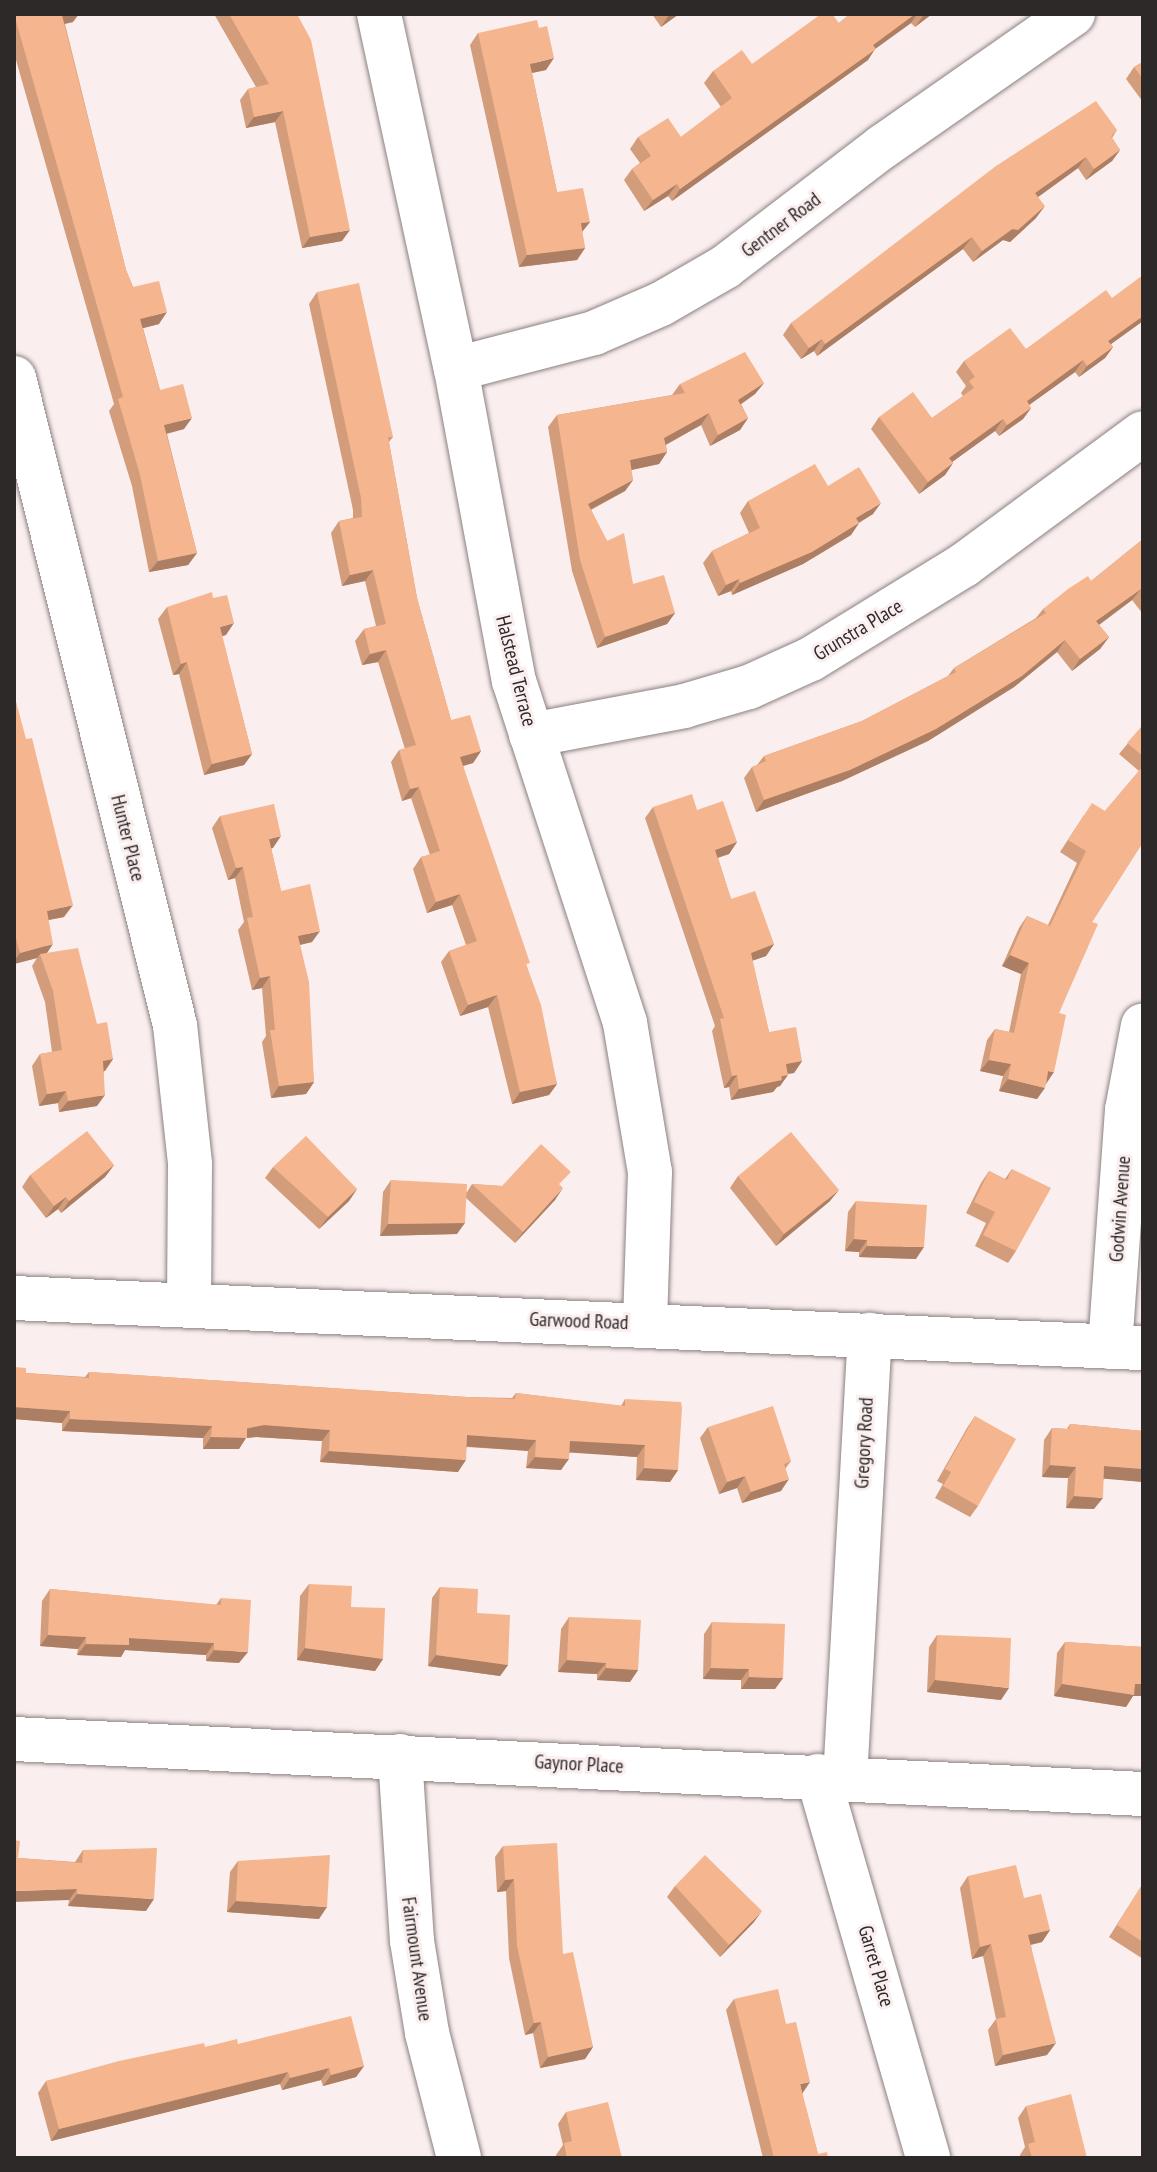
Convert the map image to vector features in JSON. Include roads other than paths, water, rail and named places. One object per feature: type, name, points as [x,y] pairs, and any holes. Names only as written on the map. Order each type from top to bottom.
[{"type":"street","name":"Halstead Terrace","points":[[379,14],[456,369],[514,681],[603,950],[633,1065],[650,1172],[645,1324]]},
{"type":"street","name":"Gentner Road","points":[[456,369],[594,333],[661,304],[725,267],[882,147],[1073,14]]},
{"type":"street","name":"Hunter Place","points":[[14,378],[175,1025],[190,1164],[189,1306]]},
{"type":"street","name":"Grunstra Place","points":[[531,735],[684,706],[749,687],[811,659],[964,565],[1143,433]]},
{"type":"street","name":"Godwin Avenue","points":[[1127,1347],[1127,1110],[1143,1025]]},
{"type":"street","name":"Garwood Road","points":[[14,1298],[1127,1347]]},
{"type":"street","name":"Gregory Road","points":[[857,1551],[870,1335]]},
{"type":"street","name":"Garret Place","points":[[857,1551],[831,1778],[928,2158]]},
{"type":"street","name":"Gaynor Place","points":[[14,1739],[1143,1794]]},
{"type":"street","name":"Fairmount Avenue","points":[[400,1756],[412,1941],[427,2033],[456,2157]]}]
